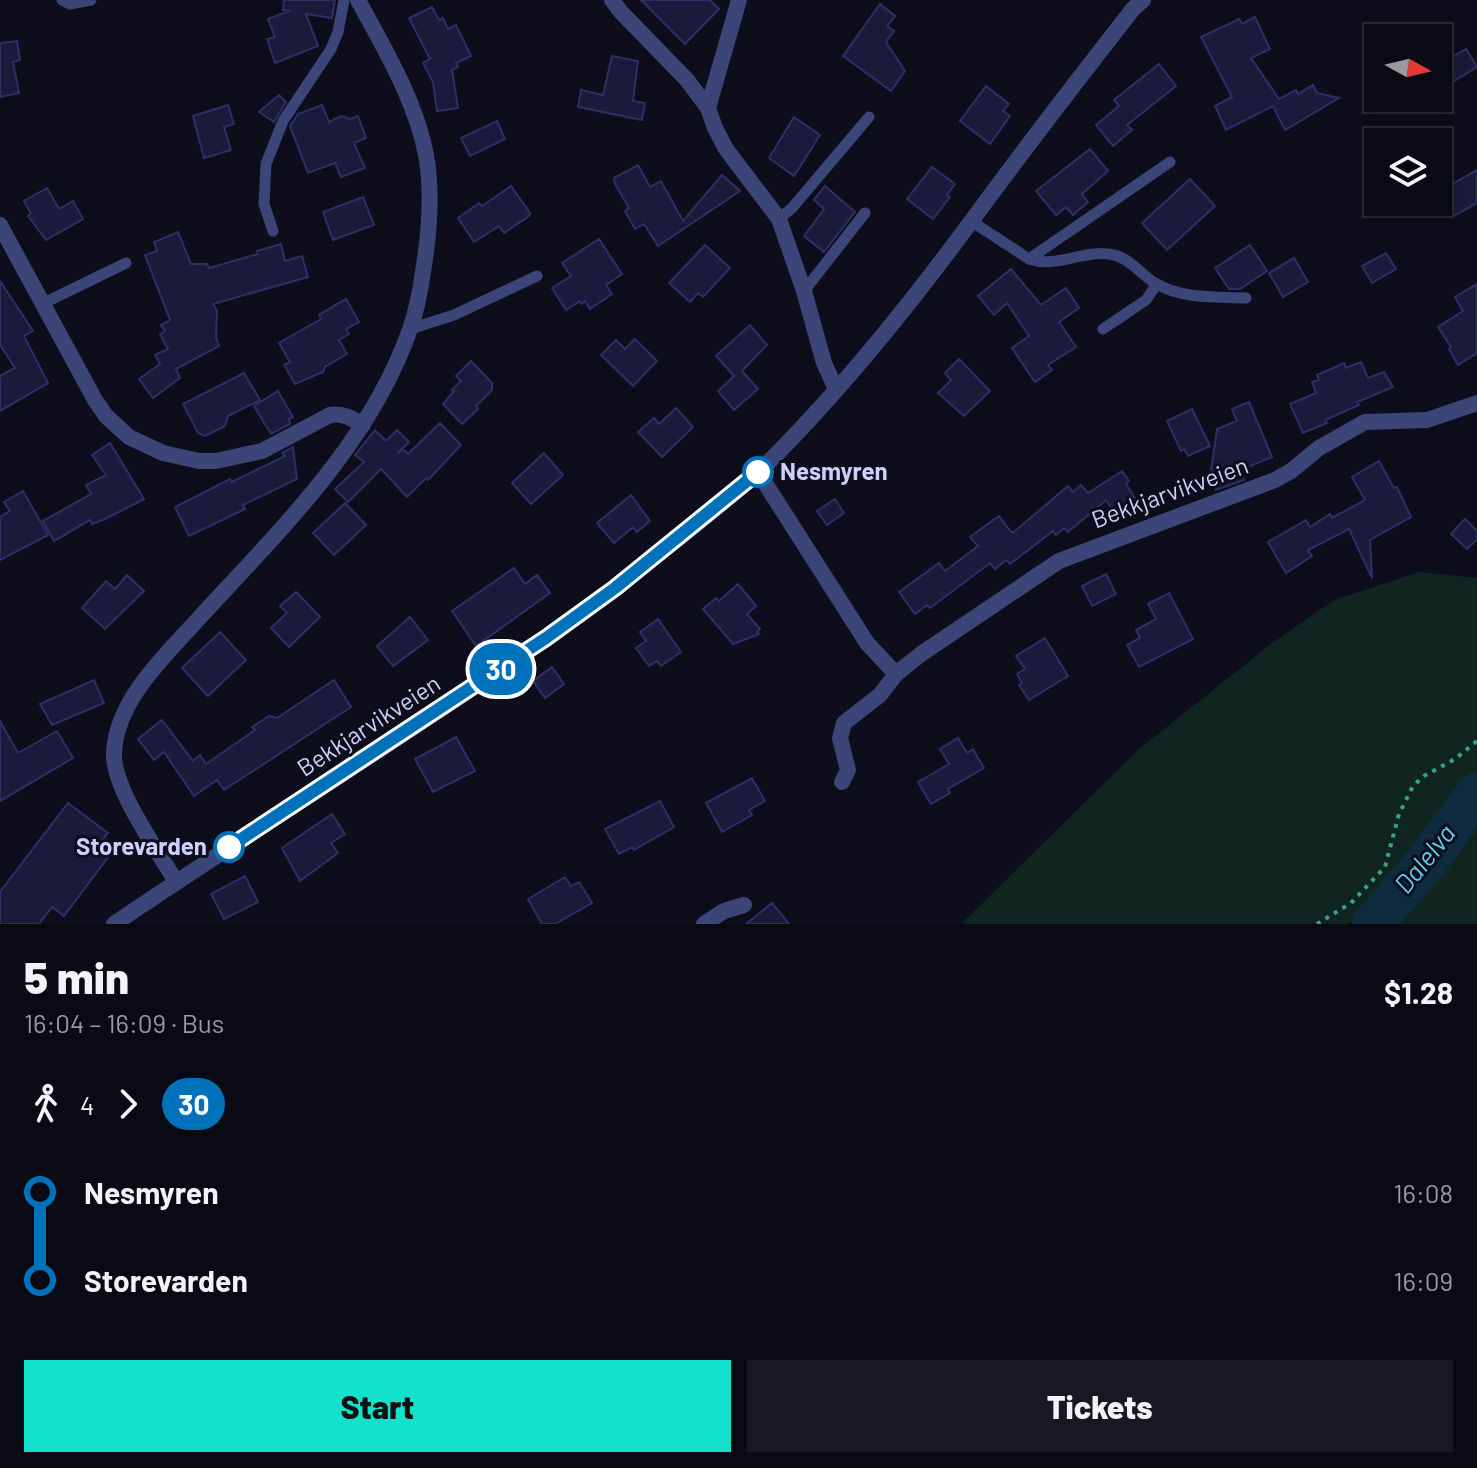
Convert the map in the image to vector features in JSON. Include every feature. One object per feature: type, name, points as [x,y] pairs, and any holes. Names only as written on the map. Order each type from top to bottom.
[{"type":"street","points":[[176,882],[118,777],[114,749],[125,713],[153,670],[341,456],[363,425],[386,383],[417,305],[428,234],[430,198],[427,163],[409,104],[358,0]]},
{"type":"street","points":[[612,0],[687,80],[708,108],[726,149],[779,219],[824,363],[836,389]]},
{"type":"street","points":[[708,108],[739,0]]},
{"type":"street","name":"Bekkjarvikveien","points":[[114,924],[523,654],[615,588],[758,472],[899,316],[1135,3]]},
{"type":"street","points":[[0,225],[90,390],[106,416],[129,437],[163,453],[199,461],[216,461],[262,451],[330,415],[352,417],[363,425]]},
{"type":"street","name":"Bekkjarvikveien","points":[[842,782],[848,770],[840,738],[844,723],[880,695],[896,674],[921,654],[1059,561],[1275,480],[1319,448],[1365,422],[1427,420],[1477,403]]},
{"type":"street","points":[[758,472],[867,643],[896,674]]},
{"type":"street","points":[[704,924],[724,911],[744,905]]},
{"type":"lane","points":[[62,0],[70,4],[91,0]]},
{"type":"lane","points":[[273,231],[264,204],[266,164],[283,121],[331,49],[338,32],[344,0]]},
{"type":"lane","points":[[779,219],[792,208],[869,117]]},
{"type":"lane","points":[[1029,259],[1170,162]]},
{"type":"lane","points":[[804,291],[865,213]]},
{"type":"lane","points":[[971,221],[1029,259],[1050,263],[1097,254],[1118,255],[1157,284],[1186,294],[1246,298]]},
{"type":"lane","points":[[44,303],[126,263]]},
{"type":"lane","points":[[410,329],[454,315],[537,276]]},
{"type":"lane","points":[[1103,329],[1146,300],[1157,284]]},
{"type":"path","points":[[1317,924],[1351,903],[1385,867],[1399,814],[1413,786],[1477,741]]},
{"type":"green space","points":[[1419,572],[1477,578],[1477,924],[1378,924],[1366,914],[1348,924],[961,924],[1139,749],[1272,643],[1334,600]]},
{"type":"building","points":[[284,0],[335,0],[332,18],[306,14],[318,46],[275,63],[267,39],[275,37],[268,19],[289,11],[283,10]]},
{"type":"building","points":[[641,0],[710,0],[719,9],[685,44]]},
{"type":"building","points":[[880,4],[895,16],[887,26],[894,31],[886,42],[905,71],[891,91],[843,56]]},
{"type":"building","points":[[432,7],[439,20],[443,18],[448,29],[456,25],[471,56],[456,63],[458,67],[452,70],[458,108],[437,111],[433,82],[423,63],[430,59],[409,18]]},
{"type":"building","points":[[1255,17],[1270,49],[1251,58],[1279,99],[1296,90],[1298,94],[1313,85],[1317,93],[1339,98],[1285,130],[1273,106],[1226,130],[1215,106],[1232,97],[1201,37],[1239,19],[1242,24]]},
{"type":"building","points":[[17,41],[20,60],[13,62],[19,93],[0,97],[0,43]]},
{"type":"building","points":[[1466,49],[1477,67],[1452,82],[1452,57]]},
{"type":"building","points":[[612,56],[638,61],[633,101],[645,103],[642,120],[578,107],[581,90],[603,95]]},
{"type":"building","points":[[1159,64],[1176,86],[1127,125],[1132,130],[1113,146],[1096,125],[1119,106],[1114,100]]},
{"type":"building","points":[[986,86],[1009,104],[1003,111],[1010,116],[990,144],[960,121]]},
{"type":"building","points":[[279,95],[286,102],[274,122],[259,112]]},
{"type":"building","points":[[228,105],[234,124],[224,127],[231,150],[204,158],[193,116]]},
{"type":"building","points":[[322,105],[329,122],[341,116],[350,119],[358,116],[366,138],[354,143],[365,168],[341,177],[335,163],[308,173],[290,126],[298,114]]},
{"type":"building","points":[[794,117],[820,135],[794,176],[769,158]]},
{"type":"building","points":[[497,121],[505,139],[470,156],[461,138]]},
{"type":"building","points":[[1090,149],[1108,171],[1082,194],[1088,202],[1073,215],[1066,207],[1056,215],[1036,191]]},
{"type":"building","points":[[638,165],[650,187],[661,181],[683,221],[722,175],[740,191],[658,246],[644,224],[635,229],[625,211],[629,208],[615,184],[614,178]]},
{"type":"building","points":[[932,167],[955,184],[947,195],[950,197],[933,219],[907,199]]},
{"type":"building","points":[[1477,170],[1477,203],[1452,217],[1451,216],[1452,184]]},
{"type":"building","points":[[1190,179],[1215,206],[1167,250],[1142,223]]},
{"type":"building","points":[[511,186],[530,213],[529,216],[504,233],[499,226],[474,242],[458,218]]},
{"type":"building","points":[[825,186],[855,212],[824,252],[804,236],[824,209],[814,200]]},
{"type":"building","points":[[47,188],[59,209],[73,201],[83,219],[46,240],[28,216],[31,214],[24,201]]},
{"type":"building","points":[[363,197],[374,225],[333,240],[323,212]]},
{"type":"building","points":[[178,232],[191,264],[207,264],[209,268],[281,244],[285,261],[302,256],[308,277],[213,304],[217,311],[216,337],[219,346],[176,369],[180,378],[153,398],[139,379],[160,364],[155,355],[168,349],[160,334],[165,331],[161,325],[170,320],[145,255],[157,251],[154,242]]},
{"type":"building","points":[[599,239],[622,274],[606,285],[612,294],[590,309],[585,301],[582,304],[580,301],[566,310],[552,288],[571,276],[562,263]]},
{"type":"building","points":[[705,245],[730,268],[703,297],[698,293],[690,302],[669,283]]},
{"type":"building","points":[[1250,245],[1267,271],[1240,289],[1229,289],[1215,268]]},
{"type":"building","points":[[1386,253],[1396,269],[1372,283],[1362,266]]},
{"type":"building","points":[[1294,258],[1308,282],[1283,297],[1269,273]]},
{"type":"building","points":[[1011,269],[1041,305],[1066,288],[1079,308],[1059,322],[1076,347],[1048,365],[1052,370],[1035,382],[1012,348],[1029,336],[1007,303],[994,315],[978,296]]},
{"type":"building","points":[[0,281],[33,331],[24,336],[48,383],[0,411],[0,376],[15,368],[0,345]]},
{"type":"building","points":[[1477,284],[1477,353],[1458,365],[1438,327],[1463,311],[1455,297]]},
{"type":"building","points":[[346,299],[359,322],[346,329],[349,334],[339,340],[347,354],[325,367],[323,372],[295,384],[284,365],[290,362],[279,343],[321,319],[319,315]]},
{"type":"building","points":[[750,325],[767,345],[742,371],[758,389],[734,410],[718,391],[734,376],[716,356]]},
{"type":"building","points":[[635,339],[657,361],[633,386],[601,355],[616,340],[625,349]]},
{"type":"building","points":[[959,359],[990,391],[964,416],[938,393],[951,380],[945,373]]},
{"type":"building","points":[[471,361],[492,383],[492,390],[462,424],[443,404],[461,381],[456,376]]},
{"type":"building","points":[[1361,362],[1368,378],[1384,372],[1393,387],[1357,402],[1359,405],[1303,433],[1290,404],[1316,393],[1312,382],[1319,380],[1317,375],[1344,363],[1346,368]]},
{"type":"building","points":[[244,373],[260,400],[228,416],[225,426],[205,436],[198,433],[183,404]]},
{"type":"building","points":[[278,391],[293,417],[289,419],[290,424],[271,434],[254,406]]},
{"type":"building","points":[[1249,402],[1272,457],[1241,470],[1244,480],[1216,490],[1211,470],[1217,429],[1237,421],[1232,409]]},
{"type":"building","points":[[676,408],[693,427],[662,457],[638,432],[654,418],[659,424]]},
{"type":"building","points":[[1192,409],[1210,446],[1188,456],[1184,449],[1181,451],[1167,421]]},
{"type":"building","points":[[440,423],[461,445],[407,497],[381,469],[348,502],[335,489],[364,462],[355,455],[375,430],[386,441],[397,430],[409,442],[397,454],[403,449],[408,454]]},
{"type":"building","points":[[110,443],[144,499],[105,519],[92,524],[90,520],[54,541],[43,521],[91,494],[86,485],[106,475],[92,455]]},
{"type":"building","points":[[293,447],[297,479],[189,536],[175,507],[285,456],[282,453]]},
{"type":"building","points":[[544,453],[563,475],[531,504],[512,483]]},
{"type":"building","points":[[1379,461],[1394,488],[1397,487],[1411,517],[1370,540],[1372,578],[1349,529],[1308,550],[1312,556],[1286,573],[1268,542],[1306,520],[1310,527],[1330,514],[1332,518],[1365,500],[1352,477]]},
{"type":"building","points":[[1122,471],[1135,498],[1113,511],[1106,500],[1068,532],[1064,528],[1056,535],[1053,531],[1010,564],[1006,560],[995,569],[990,563],[930,608],[927,605],[915,614],[899,592],[939,563],[945,571],[978,546],[970,537],[999,516],[1014,532],[1068,486],[1073,492],[1081,485],[1088,493]]},
{"type":"building","points":[[23,491],[48,535],[0,560],[0,517],[10,511],[4,502]]},
{"type":"building","points":[[631,495],[650,521],[637,532],[633,527],[614,543],[597,523]]},
{"type":"building","points":[[835,499],[844,513],[827,525],[817,511]]},
{"type":"building","points":[[345,503],[366,525],[334,555],[313,533]]},
{"type":"building","points":[[1465,519],[1477,531],[1477,539],[1467,549],[1451,534]]},
{"type":"building","points":[[514,568],[525,584],[537,575],[550,593],[476,646],[452,611]]},
{"type":"building","points":[[1106,574],[1116,594],[1092,606],[1082,586]]},
{"type":"building","points":[[127,575],[144,591],[105,629],[82,608],[106,581],[115,589]]},
{"type":"building","points":[[738,584],[756,606],[747,614],[760,629],[759,634],[733,644],[703,609],[716,598],[719,601]]},
{"type":"building","points":[[296,592],[320,617],[289,647],[271,628],[287,613],[280,606]]},
{"type":"building","points":[[1169,593],[1193,639],[1139,667],[1127,645],[1140,638],[1136,630],[1156,619],[1148,604]]},
{"type":"building","points":[[410,617],[428,640],[393,666],[377,646]]},
{"type":"building","points":[[658,619],[681,652],[661,666],[657,661],[649,666],[636,648],[646,641],[640,632]]},
{"type":"building","points":[[220,632],[246,660],[208,696],[182,668]]},
{"type":"building","points":[[1045,638],[1068,676],[1029,700],[1019,685],[1022,683],[1017,674],[1025,669],[1016,656]]},
{"type":"building","points":[[552,667],[564,684],[545,698],[533,681]]},
{"type":"building","points":[[94,680],[104,703],[52,725],[40,704]]},
{"type":"building","points":[[334,680],[351,707],[224,790],[217,780],[194,796],[164,752],[154,760],[138,739],[162,720],[193,761],[200,755],[206,764],[255,730],[252,727],[269,716],[277,718]]},
{"type":"building","points":[[0,721],[18,753],[57,731],[73,758],[0,801]]},
{"type":"building","points":[[456,737],[475,771],[433,792],[415,759]]},
{"type":"building","points":[[958,738],[967,753],[973,749],[984,768],[948,789],[950,793],[931,804],[918,782],[949,764],[940,749]]},
{"type":"building","points":[[752,778],[765,801],[749,810],[752,815],[722,832],[706,803]]},
{"type":"building","points":[[660,801],[674,827],[634,850],[632,847],[619,854],[605,829]]},
{"type":"building","points":[[68,803],[108,833],[103,839],[115,848],[64,916],[52,907],[39,924],[0,924],[0,892]]},
{"type":"building","points":[[332,814],[345,834],[331,843],[338,853],[300,881],[282,848]]},
{"type":"building","points":[[245,876],[258,902],[224,919],[211,894]]},
{"type":"building","points":[[565,877],[571,886],[579,882],[592,903],[555,924],[542,924],[528,899]]},
{"type":"building","points":[[772,903],[789,924],[746,924]]},
{"type":"waterway","name":"Dalelva","points":[[1373,924],[1428,860],[1477,793]]},
{"type":"bus line","name":"30","points":[[229,847],[546,638],[615,588],[758,472]]},
{"type":"place","name":"Nesmyren","points":[[758,472]]},
{"type":"place","name":"Storevarden","points":[[229,847]]}]
